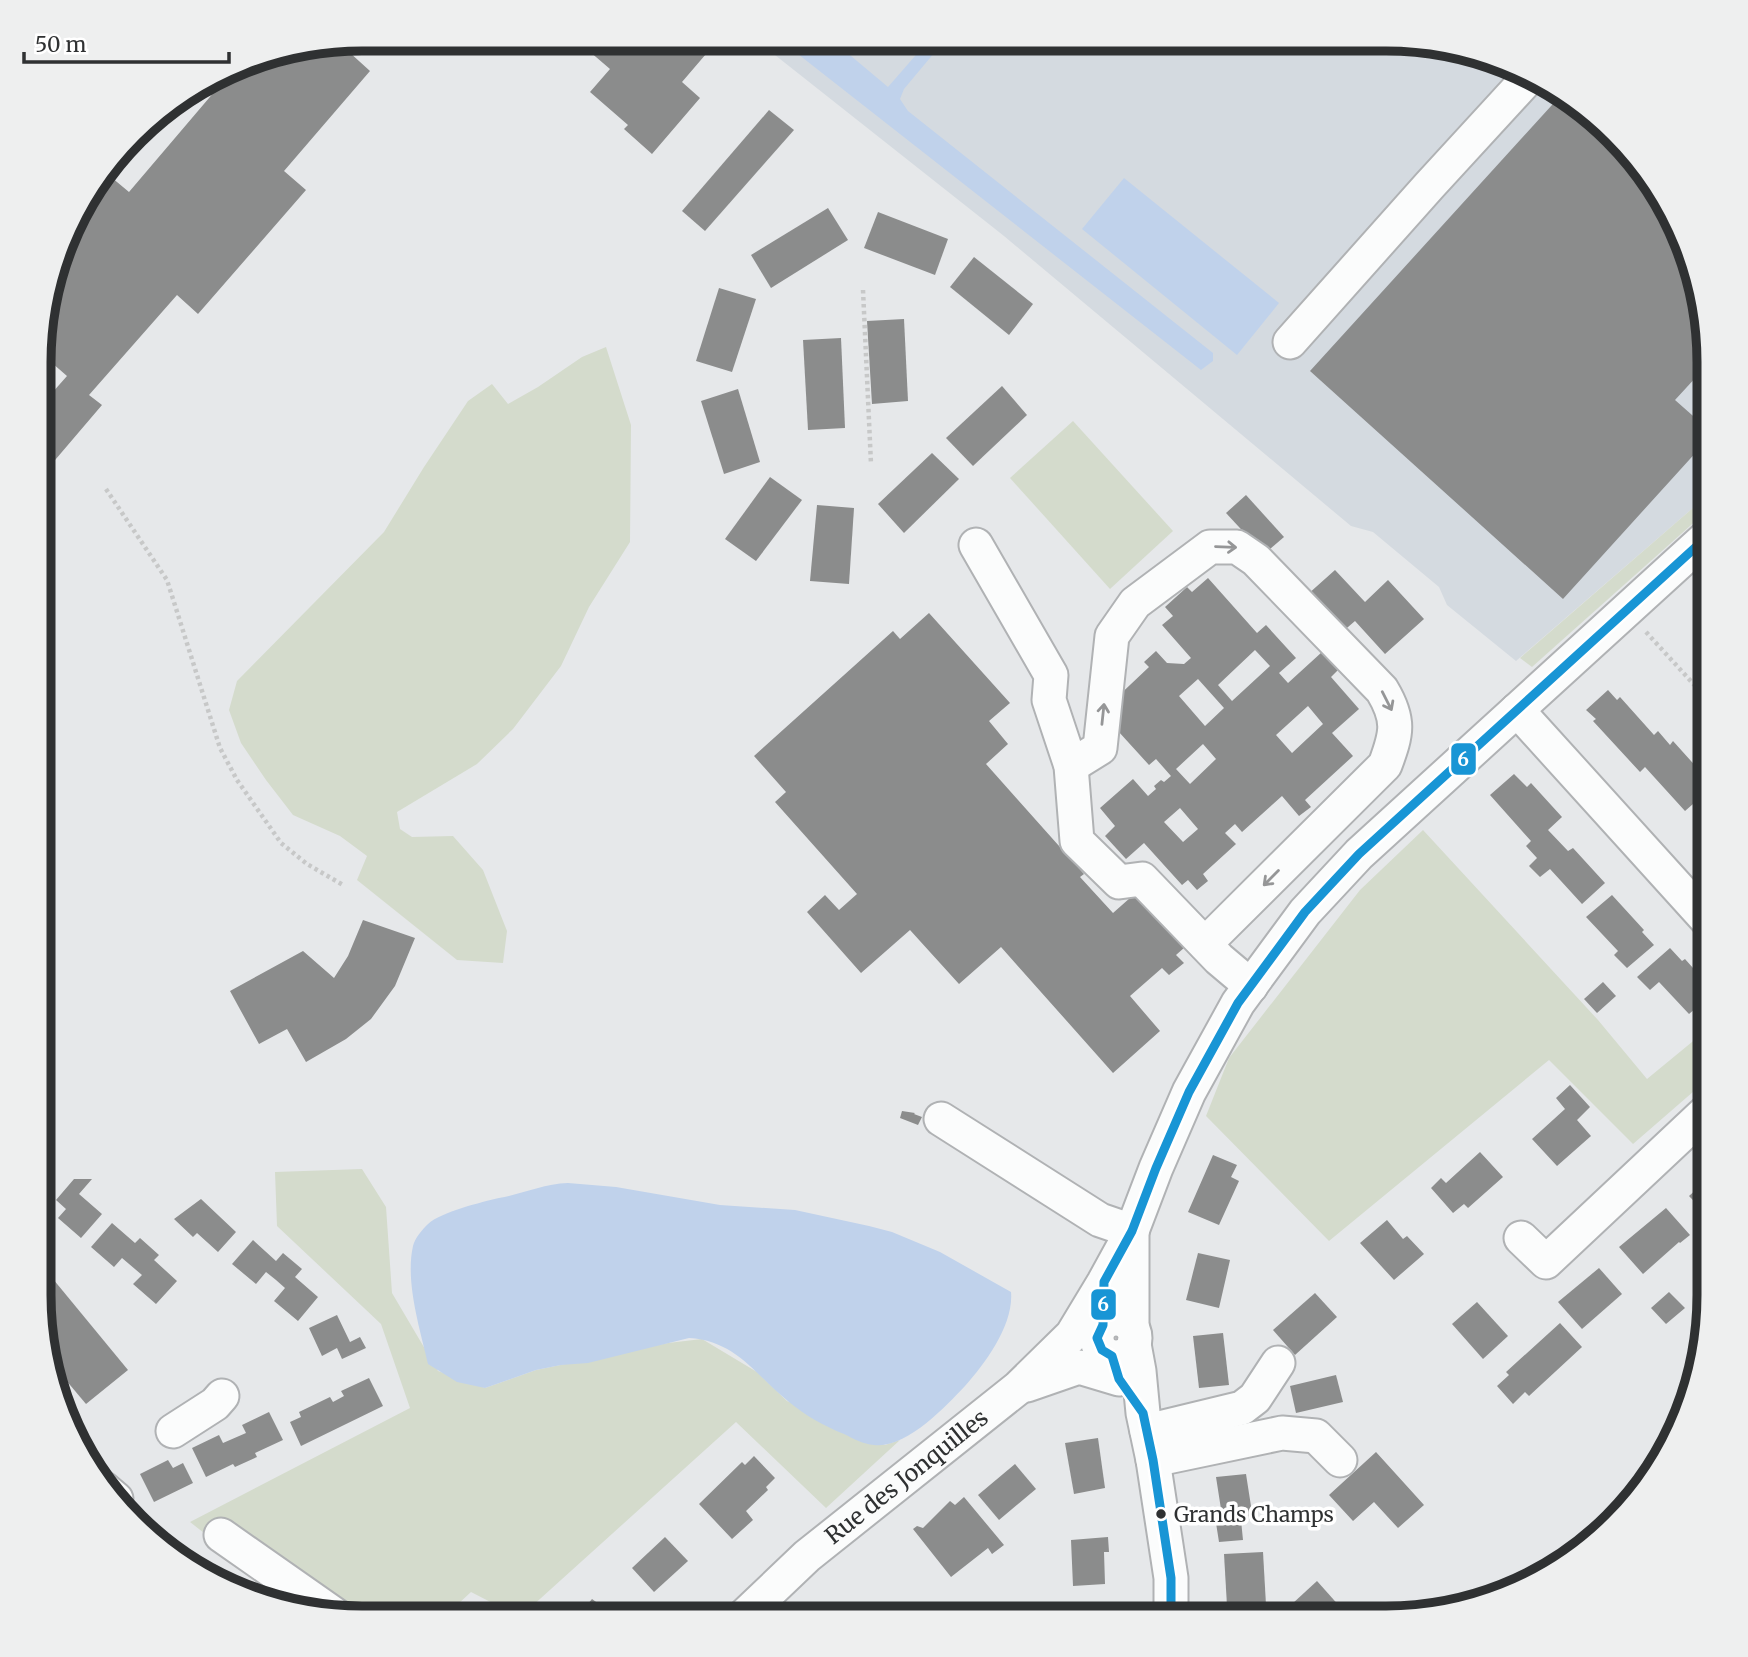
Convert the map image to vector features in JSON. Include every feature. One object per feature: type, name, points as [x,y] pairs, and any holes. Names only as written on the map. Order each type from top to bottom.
[{"type":"street","points":[[1290,342],[1524,83]]},
{"type":"street","points":[[976,545],[1051,675],[1049,700],[1071,766],[1077,841],[1119,882],[1142,879],[1219,959],[1251,986]]},
{"type":"street","points":[[1106,1346],[1104,1282],[1132,1231],[1189,1092],[1238,1003],[1305,912],[1359,854],[1697,546]]},
{"type":"street","points":[[1071,766],[1100,748],[1112,636],[1135,603],[1210,547],[1237,547],[1256,560],[1382,690],[1392,707],[1395,720],[1394,740],[1385,765],[1205,944]]},
{"type":"street","points":[[1517,710],[1697,909]]},
{"type":"street","points":[[941,1119],[1100,1220],[1132,1231]]},
{"type":"street","points":[[1521,1238],[1546,1262],[1697,1120]]},
{"type":"street","points":[[1106,1346],[1132,1231]]},
{"type":"street","points":[[1106,1346],[1139,1371],[1171,1578],[1171,1606]]},
{"type":"street","name":"Rue des Jonquilles","points":[[755,1606],[807,1556],[1018,1388],[1106,1346]]},
{"type":"street","points":[[1147,1435],[1242,1408],[1255,1398],[1278,1363]]},
{"type":"street","points":[[173,1431],[215,1404],[222,1396]]},
{"type":"street","points":[[1147,1435],[1282,1433],[1316,1436],[1340,1460]]},
{"type":"street","points":[[221,1535],[319,1604]]},
{"type":"path","points":[[863,290],[871,464]]},
{"type":"path","points":[[106,489],[167,580],[220,747],[237,780],[281,843],[307,864],[343,886]]},
{"type":"path","points":[[1643,629],[1697,688]]},
{"type":"shaded area","points":[[770,51],[1406,51],[1467,61],[1505,74],[1559,103],[1606,142],[1645,189],[1674,243],[1687,281],[1697,342],[1697,504],[1516,661],[1447,605],[1439,587],[1373,532],[1351,526],[1004,236]]},
{"type":"green space","points":[[606,347],[631,425],[630,542],[589,607],[561,666],[513,729],[477,764],[397,812],[400,829],[412,837],[453,836],[483,870],[507,931],[503,963],[457,960],[357,880],[367,856],[340,836],[293,815],[241,743],[229,710],[237,681],[384,532],[468,401],[492,384],[508,404],[582,357]]},
{"type":"green space","points":[[1073,421],[1173,531],[1110,589],[1010,478]]},
{"type":"green space","points":[[1697,504],[1697,520],[1532,667],[1520,658]]},
{"type":"green space","points":[[1423,830],[1598,1020],[1647,1079],[1697,1038],[1697,1088],[1633,1144],[1549,1060],[1329,1241],[1206,1116],[1229,1058],[1360,890]]},
{"type":"green space","points":[[362,1169],[386,1207],[392,1293],[438,1371],[485,1388],[536,1370],[668,1343],[702,1339],[757,1372],[787,1401],[885,1445],[900,1440],[826,1508],[736,1422],[532,1606],[498,1606],[471,1592],[456,1606],[342,1606],[285,1597],[190,1522],[410,1408],[381,1324],[277,1226],[275,1172]]},
{"type":"water","points":[[794,51],[845,51],[888,87],[919,51],[936,51],[904,89],[900,99],[908,111],[1213,353],[1213,361],[1201,370]]},
{"type":"water","points":[[1124,178],[1279,303],[1237,355],[1082,229]]},
{"type":"water","points":[[568,1183],[616,1187],[720,1205],[795,1210],[892,1232],[940,1252],[1011,1292],[1008,1317],[990,1355],[947,1405],[912,1434],[886,1444],[874,1445],[829,1428],[802,1412],[733,1352],[706,1341],[689,1338],[588,1363],[536,1370],[485,1388],[457,1382],[428,1364],[412,1290],[411,1260],[413,1246],[419,1234],[442,1215],[462,1208],[541,1187]]},
{"type":"building","points":[[342,51],[348,51],[370,71],[284,171],[306,190],[198,314],[177,295],[89,395],[102,405],[51,465],[51,394],[67,376],[51,362],[53,321],[61,281],[83,224],[111,177],[129,192],[220,85],[281,61]]},
{"type":"building","points":[[589,51],[703,51],[706,54],[682,82],[700,98],[652,154],[624,129],[628,125],[590,92],[610,69]]},
{"type":"building","points":[[1556,101],[1591,128],[1633,172],[1656,206],[1674,243],[1687,281],[1697,342],[1697,376],[1675,400],[1697,419],[1697,451],[1563,599],[1310,371]]},
{"type":"building","points":[[769,110],[794,130],[705,231],[682,211]]},
{"type":"building","points":[[828,208],[848,240],[771,288],[751,255]]},
{"type":"building","points":[[878,212],[948,239],[935,275],[864,248]]},
{"type":"building","points":[[974,257],[1033,304],[1009,335],[950,287]]},
{"type":"building","points":[[719,288],[756,299],[732,372],[696,361]]},
{"type":"building","points":[[904,319],[908,401],[872,404],[867,321]]},
{"type":"building","points":[[841,338],[845,428],[808,430],[803,340]]},
{"type":"building","points":[[1002,386],[1027,415],[973,466],[946,438]]},
{"type":"building","points":[[738,389],[760,462],[724,474],[701,401]]},
{"type":"building","points":[[932,453],[959,479],[904,533],[878,504]]},
{"type":"building","points":[[770,477],[802,500],[756,561],[725,539]]},
{"type":"building","points":[[1246,495],[1284,537],[1264,554],[1226,513]]},
{"type":"building","points":[[817,505],[854,508],[849,584],[810,581]]},
{"type":"building","points":[[1335,570],[1365,602],[1388,580],[1424,619],[1385,654],[1355,621],[1341,633],[1307,595]]},
{"type":"building","points":[[1208,578],[1257,633],[1266,625],[1296,658],[1279,673],[1288,683],[1322,652],[1338,670],[1331,677],[1359,709],[1332,733],[1353,756],[1305,800],[1311,807],[1299,816],[1282,796],[1242,832],[1235,824],[1225,833],[1236,844],[1203,874],[1208,881],[1197,890],[1188,880],[1182,885],[1144,843],[1126,859],[1105,836],[1115,826],[1100,808],[1133,779],[1148,796],[1156,789],[1154,786],[1171,776],[1156,759],[1149,765],[1108,720],[1112,702],[1149,667],[1144,662],[1156,651],[1167,663],[1184,664],[1191,658],[1162,625],[1173,616],[1165,607],[1187,587],[1192,592]],"holes":[[[1255,650],[1270,666],[1232,701],[1218,685]],[[1198,679],[1224,708],[1205,726],[1179,696]],[[1308,706],[1323,724],[1292,753],[1276,735]],[[1203,744],[1216,759],[1190,784],[1176,769]],[[1180,808],[1198,829],[1183,842],[1164,822]]]},
{"type":"building","points":[[929,613],[1010,703],[989,721],[1008,744],[986,764],[1084,874],[1080,877],[1113,913],[1139,890],[1185,947],[1176,955],[1184,963],[1169,975],[1162,968],[1130,996],[1160,1031],[1113,1073],[1001,947],[959,984],[910,930],[861,973],[807,912],[825,895],[839,910],[857,894],[775,802],[786,792],[754,756],[893,631],[900,639]]},
{"type":"building","points":[[1608,690],[1617,700],[1620,697],[1654,735],[1658,731],[1670,745],[1673,741],[1697,768],[1697,800],[1685,811],[1645,767],[1640,772],[1586,710]]},
{"type":"building","points":[[1514,774],[1527,787],[1531,783],[1562,817],[1548,830],[1568,851],[1573,848],[1605,883],[1582,904],[1550,869],[1540,877],[1529,866],[1537,858],[1526,846],[1531,841],[1490,795]]},
{"type":"building","points":[[1612,895],[1654,945],[1627,968],[1614,955],[1618,951],[1586,917]]},
{"type":"building","points":[[363,920],[415,938],[395,986],[371,1019],[346,1039],[306,1062],[287,1029],[259,1044],[230,991],[303,951],[334,978],[348,956]]},
{"type":"building","points":[[1670,948],[1697,972],[1697,1007],[1689,1014],[1659,982],[1650,990],[1637,977]]},
{"type":"building","points":[[1603,982],[1616,996],[1597,1013],[1584,999]]},
{"type":"building","points":[[1570,1085],[1590,1107],[1577,1120],[1591,1136],[1557,1166],[1532,1139],[1565,1109],[1556,1098]]},
{"type":"building","points":[[902,1111],[922,1117],[918,1125],[900,1118]]},
{"type":"building","points":[[1480,1152],[1503,1177],[1468,1208],[1464,1204],[1453,1213],[1431,1188],[1441,1178],[1446,1183]]},
{"type":"building","points":[[1213,1155],[1237,1165],[1231,1177],[1239,1181],[1219,1225],[1188,1212]]},
{"type":"building","points":[[74,1179],[92,1179],[79,1194],[102,1214],[81,1238],[58,1218],[66,1209],[56,1200]]},
{"type":"building","points":[[1697,1189],[1697,1204],[1689,1196]]},
{"type":"building","points":[[201,1199],[236,1232],[218,1252],[197,1233],[193,1237],[174,1219]]},
{"type":"building","points":[[1666,1208],[1690,1235],[1643,1274],[1619,1247]]},
{"type":"building","points":[[1387,1220],[1403,1239],[1407,1236],[1424,1254],[1394,1280],[1360,1243]]},
{"type":"building","points":[[112,1223],[135,1243],[140,1238],[159,1255],[154,1260],[177,1281],[156,1304],[133,1284],[142,1275],[122,1258],[114,1267],[91,1247]]},
{"type":"building","points":[[253,1240],[276,1261],[283,1253],[302,1269],[295,1277],[318,1297],[298,1321],[274,1301],[285,1288],[276,1280],[266,1272],[256,1284],[232,1264]]},
{"type":"building","points":[[1198,1253],[1230,1260],[1219,1308],[1186,1300]]},
{"type":"building","points":[[1599,1268],[1622,1294],[1582,1329],[1558,1302]]},
{"type":"building","points":[[51,1277],[128,1370],[86,1404],[61,1374],[53,1336]]},
{"type":"building","points":[[1669,1292],[1685,1308],[1666,1324],[1651,1308]]},
{"type":"building","points":[[1315,1293],[1337,1317],[1295,1355],[1273,1330]]},
{"type":"building","points":[[1477,1302],[1508,1336],[1483,1359],[1452,1324]]},
{"type":"building","points":[[337,1315],[350,1342],[360,1337],[366,1348],[342,1359],[337,1348],[322,1356],[309,1328]]},
{"type":"building","points":[[1560,1323],[1582,1347],[1529,1396],[1525,1392],[1513,1404],[1497,1386],[1509,1375],[1506,1372]]},
{"type":"building","points":[[1223,1333],[1229,1385],[1199,1388],[1193,1336]]},
{"type":"building","points":[[1336,1375],[1343,1402],[1296,1413],[1290,1386]]},
{"type":"building","points":[[369,1378],[383,1406],[301,1446],[290,1422],[301,1417],[299,1412],[330,1397],[333,1402],[344,1396],[341,1391]]},
{"type":"building","points":[[269,1412],[283,1440],[255,1453],[257,1457],[235,1467],[233,1464],[206,1477],[192,1448],[219,1435],[223,1443],[246,1433],[242,1425]]},
{"type":"building","points":[[1098,1438],[1105,1488],[1074,1494],[1065,1443]]},
{"type":"building","points":[[1376,1452],[1424,1505],[1398,1528],[1374,1502],[1353,1521],[1329,1495]]},
{"type":"building","points":[[754,1456],[775,1478],[766,1487],[768,1490],[746,1511],[753,1520],[732,1539],[699,1504],[742,1462],[745,1465]]},
{"type":"building","points":[[168,1460],[173,1468],[183,1463],[193,1483],[154,1502],[140,1474]]},
{"type":"building","points":[[1015,1464],[1036,1489],[999,1520],[978,1495]]},
{"type":"building","points":[[1246,1474],[1253,1519],[1241,1520],[1243,1540],[1219,1542],[1216,1523],[1223,1522],[1216,1477]]},
{"type":"building","points":[[964,1497],[1004,1545],[992,1554],[988,1548],[951,1577],[913,1529],[917,1526],[923,1528],[950,1501],[955,1505]]},
{"type":"building","points":[[665,1537],[688,1561],[654,1592],[632,1568]]},
{"type":"building","points":[[1108,1537],[1109,1552],[1104,1552],[1105,1584],[1073,1586],[1071,1540]]},
{"type":"building","points":[[1263,1552],[1266,1605],[1227,1606],[1224,1554]]},
{"type":"building","points":[[1317,1581],[1339,1606],[1294,1606],[1292,1604]]},
{"type":"building","points":[[592,1599],[602,1606],[586,1606]]},
{"type":"transit line","name":"6","points":[[1171,1606],[1171,1578],[1143,1413],[1119,1379],[1112,1356],[1102,1350],[1097,1338],[1103,1325],[1104,1282],[1132,1231],[1189,1092],[1238,1003],[1305,912],[1359,854],[1697,546]]},
{"type":"place","name":"Grands Champs","points":[[1161,1514]]}]
